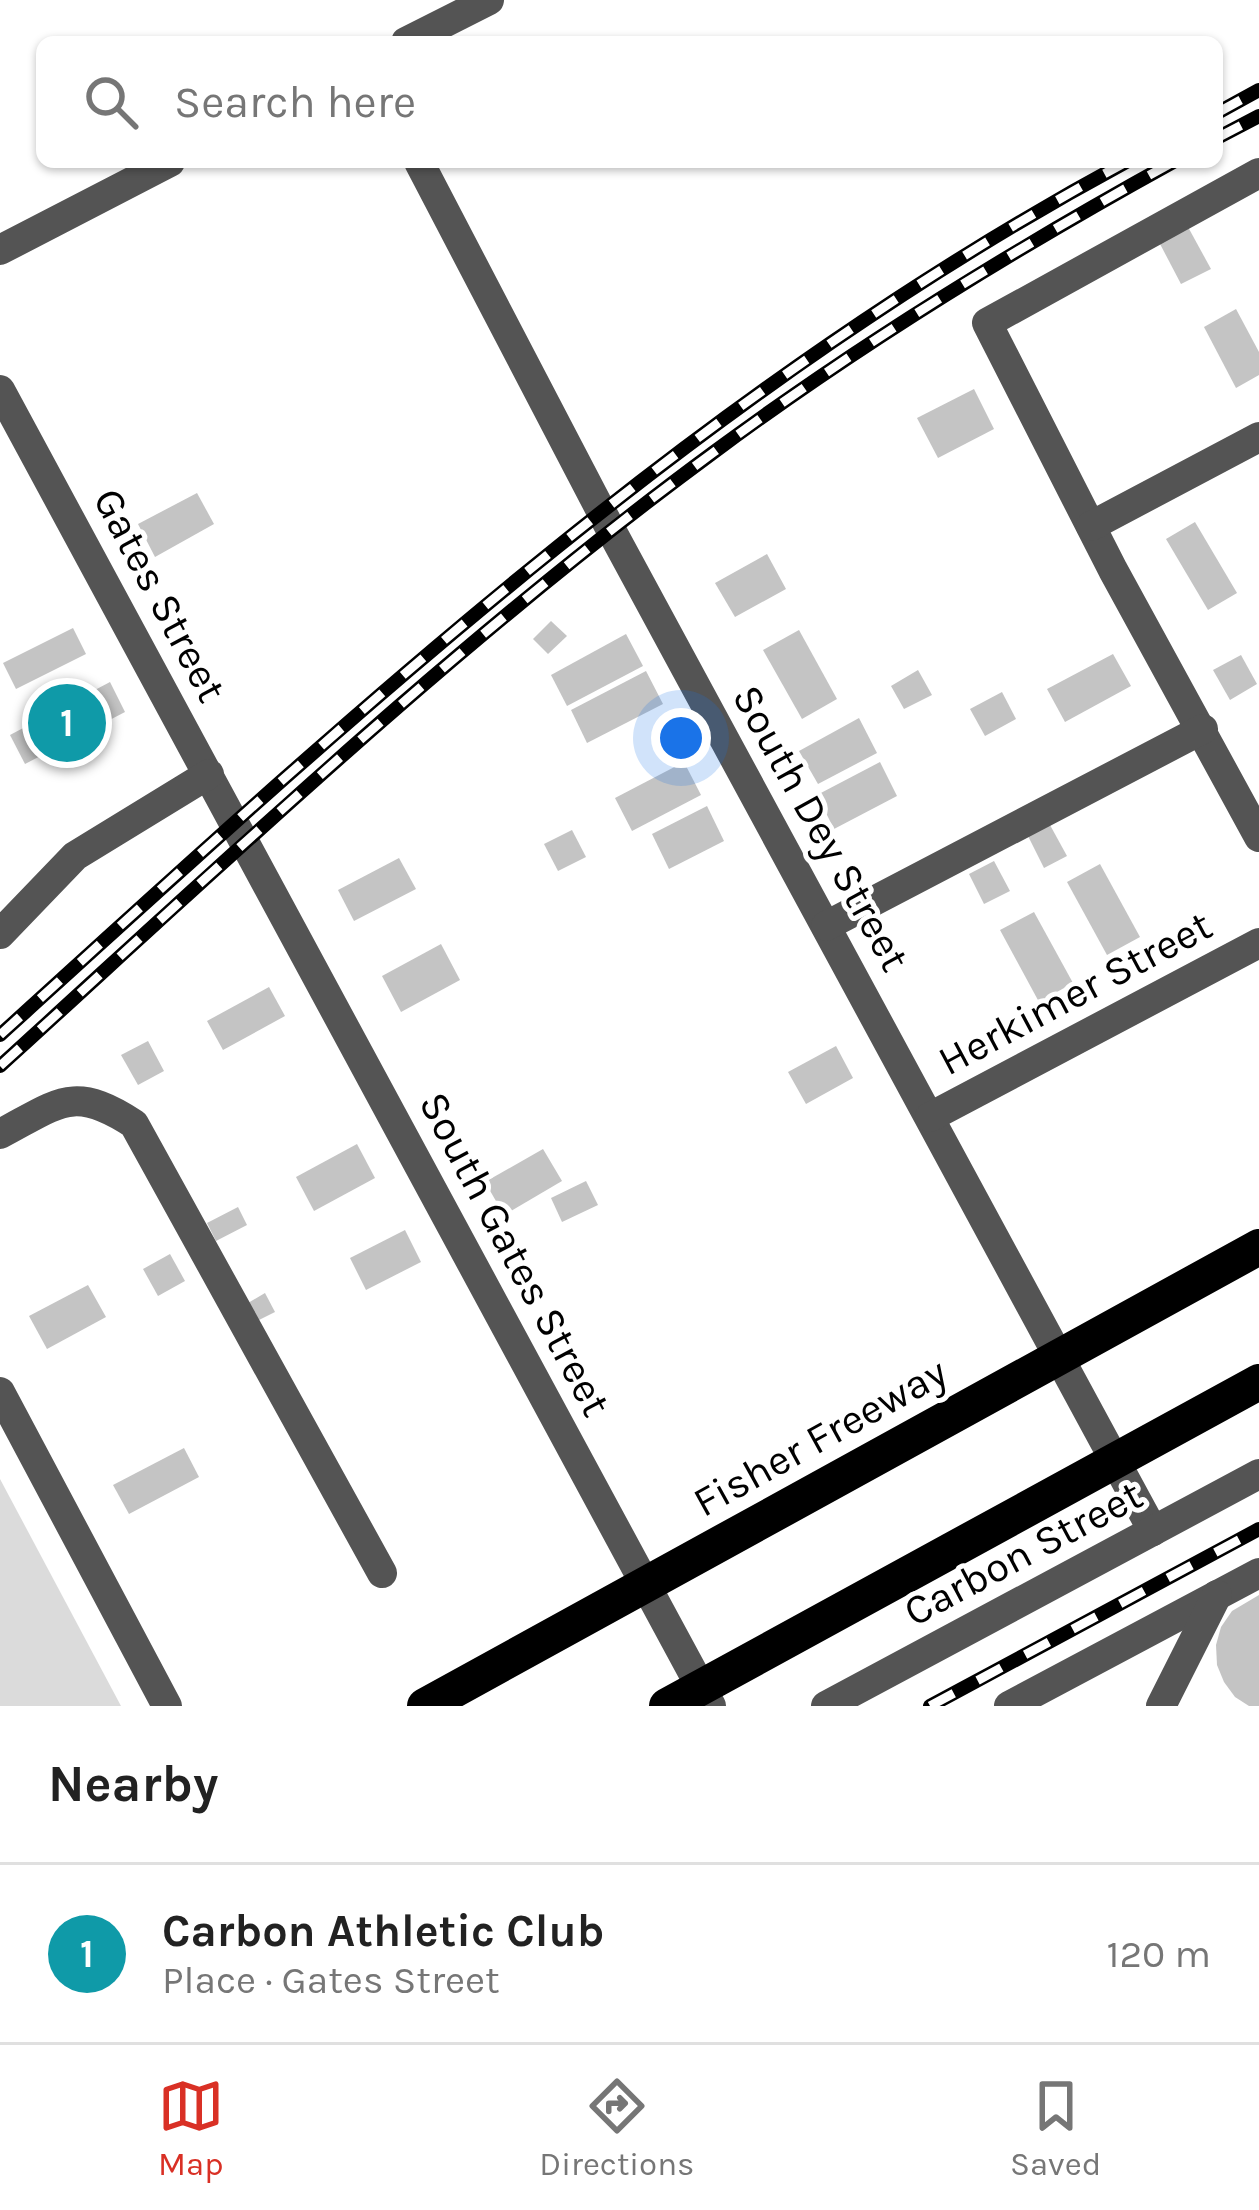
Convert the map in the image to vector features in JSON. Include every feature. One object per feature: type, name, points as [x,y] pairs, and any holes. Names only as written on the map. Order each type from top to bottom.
[{"type":"highway","name":"Fisher Freeway","points":[[425,1706],[1259,1247]]},
{"type":"highway","points":[[667,1706],[1259,1382]]},
{"type":"street","points":[[418,36],[489,0]]},
{"type":"street","points":[[0,250],[158,168]]},
{"type":"street","name":"South Dey Street","points":[[422,168],[611,530],[1153,1531]]},
{"type":"street","points":[[1259,172],[987,323],[1259,837]]},
{"type":"street","name":"Gates Street","points":[[0,390],[246,842]]},
{"type":"street","points":[[1091,526],[1259,437]]},
{"type":"street","points":[[826,926],[1203,729]]},
{"type":"street","points":[[0,934],[75,856],[209,774]]},
{"type":"street","name":"South Gates Street","points":[[246,842],[711,1706]]},
{"type":"street","name":"Herkimer Street","points":[[930,1118],[1259,943]]},
{"type":"street","points":[[0,1134],[62,1101],[102,1103],[134,1124],[382,1573]]},
{"type":"street","points":[[0,1392],[167,1706]]},
{"type":"street","name":"Carbon Street","points":[[826,1706],[1259,1474]]},
{"type":"street","points":[[1009,1706],[1259,1573]]},
{"type":"street","points":[[1161,1706],[1217,1595]]},
{"type":"shaded area","points":[[0,1479],[121,1706],[0,1706]]},
{"type":"building","points":[[1188,227],[1211,269],[1181,284],[1159,242]]},
{"type":"building","points":[[1236,309],[1259,352],[1259,375],[1236,388],[1204,327]]},
{"type":"building","points":[[974,389],[994,429],[938,458],[917,418]]},
{"type":"building","points":[[197,493],[214,524],[155,557],[138,524]]},
{"type":"building","points":[[1195,522],[1237,593],[1208,610],[1166,539]]},
{"type":"building","points":[[767,554],[786,589],[735,617],[715,583]]},
{"type":"building","points":[[551,621],[567,636],[548,654],[533,639]]},
{"type":"building","points":[[73,628],[86,654],[16,689],[3,663]]},
{"type":"building","points":[[799,630],[837,699],[802,719],[763,650]]},
{"type":"building","points":[[626,634],[643,666],[567,706],[551,675]]},
{"type":"building","points":[[1113,654],[1131,686],[1065,722],[1047,689]]},
{"type":"building","points":[[1241,655],[1257,684],[1230,700],[1213,670]]},
{"type":"building","points":[[918,670],[932,695],[904,709],[891,686]]},
{"type":"building","points":[[646,671],[663,704],[587,743],[571,710]]},
{"type":"building","points":[[110,682],[125,712],[25,764],[10,735]]},
{"type":"building","points":[[1002,692],[1016,719],[985,736],[970,709]]},
{"type":"building","points":[[859,718],[877,753],[818,784],[799,751]]},
{"type":"building","points":[[684,762],[701,795],[632,831],[615,798]]},
{"type":"building","points":[[880,762],[897,796],[834,829],[817,795]]},
{"type":"building","points":[[707,806],[724,841],[669,869],[652,834]]},
{"type":"building","points":[[1050,825],[1067,856],[1044,868],[1028,836]]},
{"type":"building","points":[[572,830],[586,857],[558,871],[544,844]]},
{"type":"building","points":[[399,858],[416,889],[354,921],[338,890]]},
{"type":"building","points":[[994,861],[1010,891],[984,904],[969,874]]},
{"type":"building","points":[[1100,864],[1140,937],[1107,955],[1067,882]]},
{"type":"building","points":[[1034,912],[1073,983],[1039,1002],[1000,930]]},
{"type":"building","points":[[441,944],[460,980],[401,1012],[382,976]]},
{"type":"building","points":[[269,987],[285,1016],[223,1050],[207,1021]]},
{"type":"building","points":[[148,1041],[164,1071],[138,1085],[121,1055]]},
{"type":"building","points":[[836,1046],[853,1078],[806,1104],[788,1072]]},
{"type":"building","points":[[357,1144],[375,1178],[314,1211],[296,1177]]},
{"type":"building","points":[[543,1149],[562,1181],[504,1215],[485,1182]]},
{"type":"building","points":[[586,1181],[598,1205],[562,1222],[551,1198]]},
{"type":"building","points":[[238,1207],[247,1225],[216,1241],[207,1223]]},
{"type":"building","points":[[405,1230],[421,1262],[366,1290],[350,1258]]},
{"type":"building","points":[[170,1254],[185,1281],[158,1296],[143,1269]]},
{"type":"building","points":[[88,1285],[106,1317],[47,1349],[29,1316]]},
{"type":"building","points":[[265,1293],[275,1312],[257,1321],[248,1303]]},
{"type":"building","points":[[184,1448],[199,1477],[129,1514],[113,1485]]},
{"type":"building","points":[[1259,1595],[1259,1706],[1249,1706],[1224,1682],[1216,1645],[1232,1611]]},
{"type":"railway","points":[[1223,110],[1259,90]]},
{"type":"railway","points":[[1223,135],[1259,116]]},
{"type":"railway","points":[[0,1035],[400,678],[677,454],[821,349],[971,252],[1116,168]]},
{"type":"railway","points":[[0,1066],[438,672],[620,523],[769,412],[882,336],[1162,168]]},
{"type":"railway","points":[[930,1706],[1259,1529]]},
{"type":"place","name":"Carbon Athletic Club","points":[[67,723]]}]
